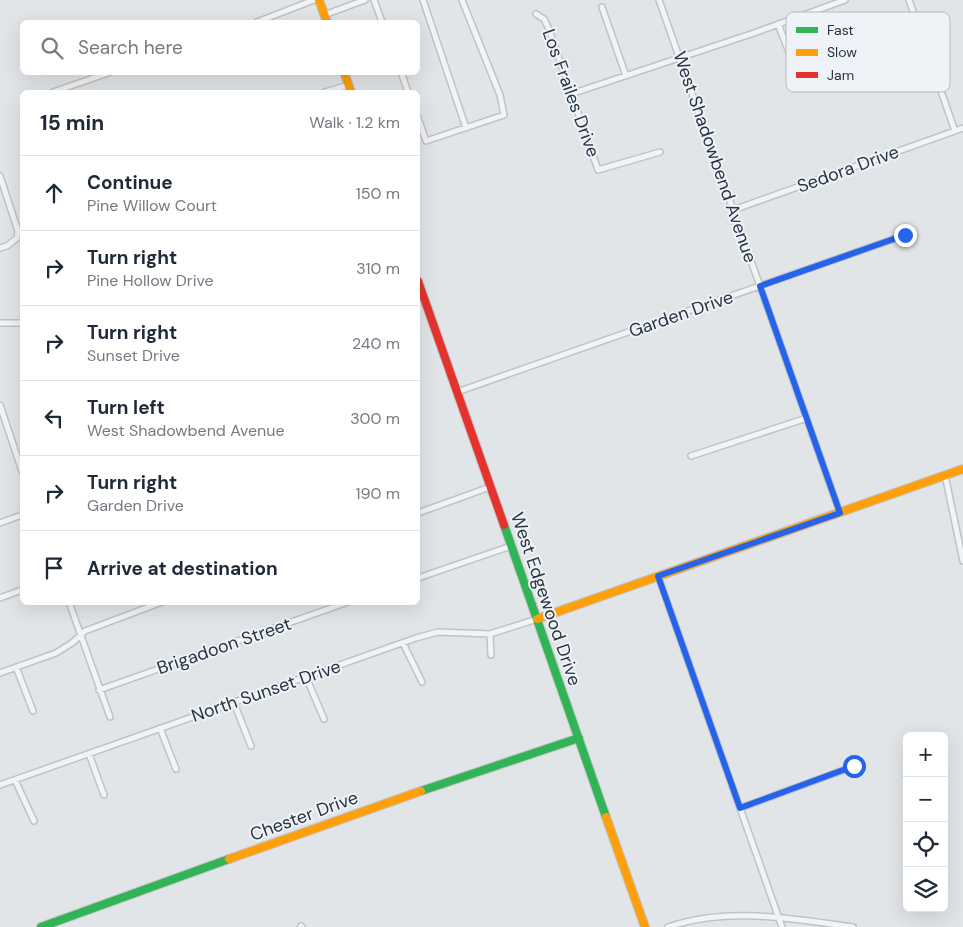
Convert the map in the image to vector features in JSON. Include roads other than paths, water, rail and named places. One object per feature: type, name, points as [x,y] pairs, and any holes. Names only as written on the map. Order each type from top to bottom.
[{"type":"street","points":[[261,20],[314,0]]},
{"type":"street","points":[[319,0],[325,19],[365,0]]},
{"type":"street","points":[[374,0],[381,20]]},
{"type":"street","points":[[423,0],[466,128]]},
{"type":"street","points":[[420,124],[426,141],[504,115],[500,95],[462,0]]},
{"type":"street","name":"West Shadowbend Avenue","points":[[659,0],[840,513]]},
{"type":"street","points":[[812,12],[845,0]]},
{"type":"street","points":[[909,0],[913,12]]},
{"type":"street","points":[[602,7],[626,76]]},
{"type":"street","name":"Los Frailes Drive","points":[[536,14],[544,19],[548,26],[598,170],[660,152]]},
{"type":"street","points":[[571,94],[786,21]]},
{"type":"street","points":[[778,24],[786,44]]},
{"type":"street","points":[[59,90],[102,75]]},
{"type":"street","points":[[345,75],[350,89]]},
{"type":"street","points":[[402,75],[407,90]]},
{"type":"street","points":[[941,92],[955,131]]},
{"type":"street","name":"Sedora Drive","points":[[733,210],[963,128]]},
{"type":"street","points":[[0,176],[18,231],[17,238],[7,246],[0,248]]},
{"type":"street","name":"Garden Drive","points":[[456,392],[905,235]]},
{"type":"street","name":"West Edgewood Drive","points":[[420,287],[645,927]]},
{"type":"street","points":[[0,323],[20,324]]},
{"type":"street","points":[[0,405],[4,422],[20,466]]},
{"type":"street","points":[[691,456],[807,418]]},
{"type":"street","points":[[536,619],[963,469]]},
{"type":"street","points":[[945,475],[963,561]]},
{"type":"street","points":[[420,512],[490,487]]},
{"type":"street","points":[[0,523],[20,516]]},
{"type":"street","points":[[420,577],[511,546]]},
{"type":"street","points":[[658,576],[782,927]]},
{"type":"street","points":[[0,598],[20,591]]},
{"type":"street","points":[[70,605],[110,718]]},
{"type":"street","points":[[0,673],[56,653],[72,643],[85,631],[154,605]]},
{"type":"street","name":"Brigadoon Street","points":[[99,690],[340,605]]},
{"type":"street","name":"North Sunset Drive","points":[[0,785],[438,632],[490,634],[536,619]]},
{"type":"street","points":[[490,634],[491,655]]},
{"type":"street","points":[[403,643],[422,682]]},
{"type":"street","points":[[16,667],[33,711]]},
{"type":"street","points":[[306,677],[324,718]]},
{"type":"street","points":[[234,703],[251,746]]},
{"type":"street","points":[[160,728],[176,769]]},
{"type":"street","name":"Chester Drive","points":[[42,927],[337,820],[579,738]]},
{"type":"street","points":[[89,754],[104,795]]},
{"type":"street","points":[[740,808],[860,764]]},
{"type":"street","points":[[15,780],[34,821]]},
{"type":"street","points":[[668,927],[700,918],[723,915],[751,915],[853,927]]}]
